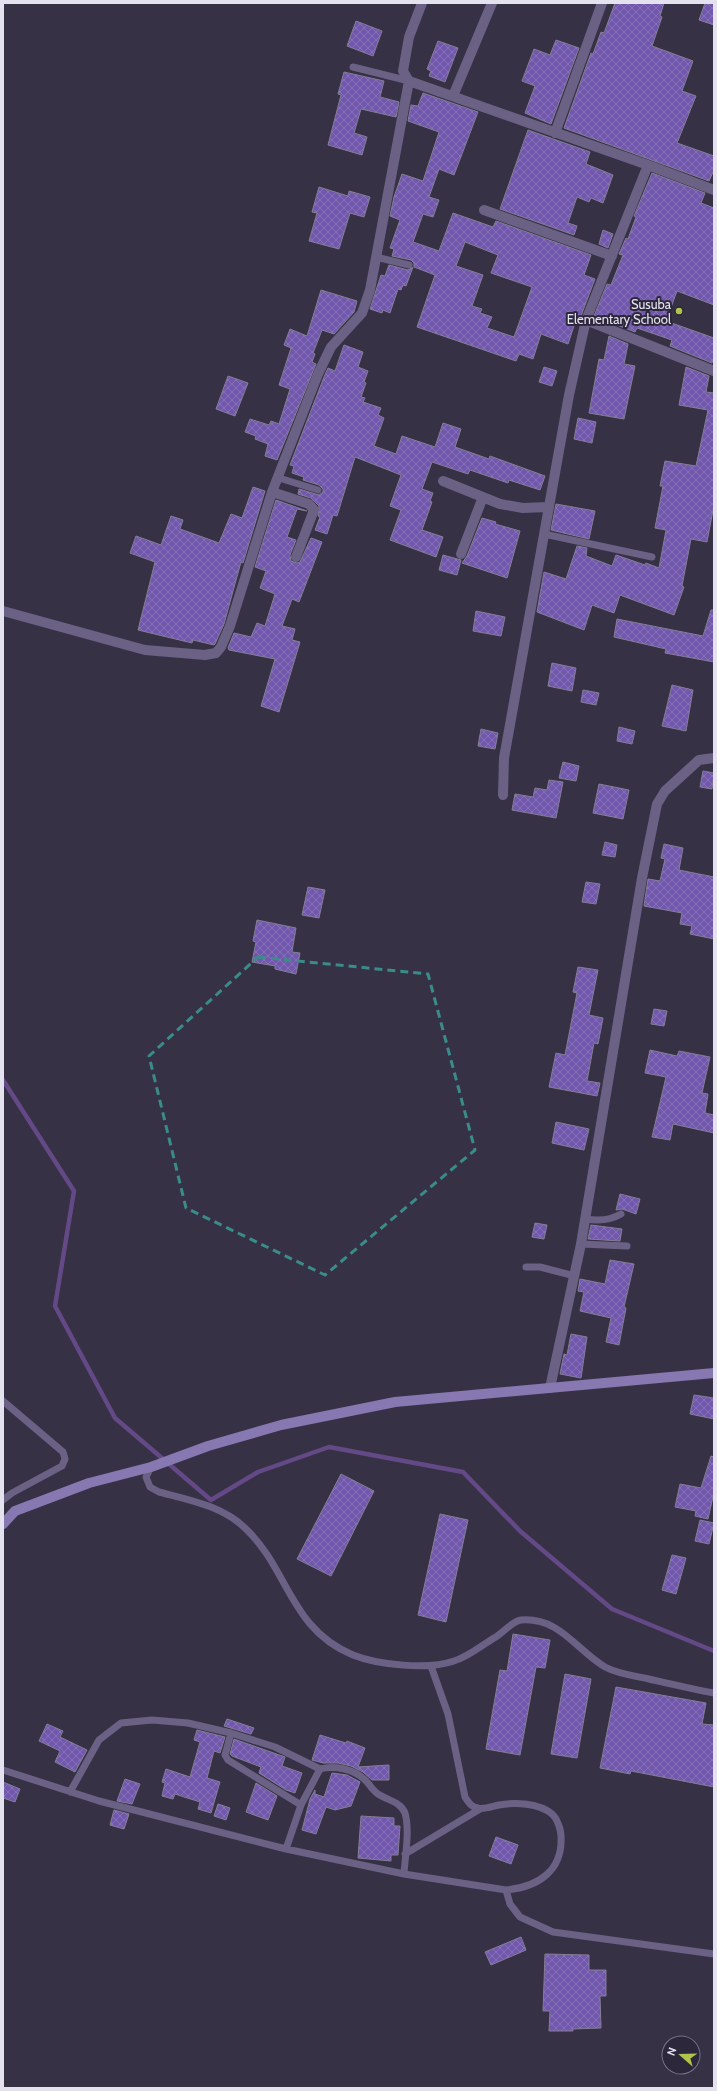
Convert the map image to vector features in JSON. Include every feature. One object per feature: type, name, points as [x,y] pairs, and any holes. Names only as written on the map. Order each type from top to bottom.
[{"type":"street","points":[[3,611],[145,650],[205,655],[216,652],[221,647],[230,626],[272,492],[279,478],[318,374],[331,347],[362,313],[370,290],[409,81],[403,70],[409,38],[422,3]]},
{"type":"street","points":[[453,96],[492,3]]},
{"type":"street","points":[[555,133],[602,3]]},
{"type":"street","points":[[409,81],[555,133],[648,164],[714,190]]},
{"type":"street","points":[[503,795],[504,758],[568,395],[586,320],[648,164]]},
{"type":"street","points":[[484,210],[612,256]]},
{"type":"street","points":[[586,320],[714,370]]},
{"type":"street","points":[[443,481],[500,504],[523,508],[548,507]]},
{"type":"street","points":[[272,492],[309,504],[314,510],[296,557]]},
{"type":"street","points":[[461,554],[484,497]]},
{"type":"street","points":[[550,1388],[582,1244],[642,878],[657,804],[665,791],[699,760],[714,758]]},
{"type":"street","points":[[3,1524],[15,1511],[89,1483],[154,1465],[208,1446],[281,1426],[395,1402],[714,1373]]},
{"type":"lane","points":[[353,67],[409,81]]},
{"type":"lane","points":[[376,257],[408,265]]},
{"type":"lane","points":[[279,478],[318,490]]},
{"type":"lane","points":[[544,534],[652,557]]},
{"type":"lane","points":[[586,1219],[599,1221],[621,1214]]},
{"type":"lane","points":[[582,1244],[627,1246]]},
{"type":"lane","points":[[526,1267],[540,1267],[575,1276]]},
{"type":"lane","points":[[3,1401],[63,1452],[65,1459],[62,1466],[12,1493],[3,1500]]},
{"type":"lane","points":[[154,1465],[146,1476],[150,1487],[159,1492],[216,1509],[245,1527],[266,1550],[295,1604],[315,1629],[333,1644],[354,1655],[380,1662],[431,1666],[455,1661],[498,1636],[518,1620],[538,1620],[567,1635],[605,1667],[622,1674],[714,1693]]},
{"type":"lane","points":[[431,1666],[448,1714],[465,1797],[471,1806],[480,1809]]},
{"type":"lane","points":[[70,1792],[99,1740],[121,1724],[152,1720],[188,1723],[230,1733],[275,1747],[320,1769],[330,1766],[344,1769],[363,1778],[378,1794],[398,1804],[405,1812],[404,1874]]},
{"type":"lane","points":[[230,1733],[225,1754],[228,1760],[301,1805]]},
{"type":"lane","points":[[286,1849],[301,1805],[320,1769]]},
{"type":"lane","points":[[3,1770],[99,1802],[286,1849],[404,1874],[506,1890],[521,1889],[538,1882],[555,1866],[562,1850],[561,1830],[553,1814],[538,1807],[519,1803],[480,1809],[405,1854]]},
{"type":"lane","points":[[506,1890],[510,1904],[520,1917],[553,1932],[714,1954]]},
{"type":"highlighted area","points":[[258,957],[428,974],[475,1150],[325,1275],[186,1208],[149,1056]]},
{"type":"building","points":[[615,3],[664,3],[660,16],[662,17],[652,46],[693,61],[682,91],[696,96],[677,143],[714,156],[714,170],[709,181],[564,128],[591,53],[593,54],[601,32],[604,33]]},
{"type":"building","points":[[705,3],[714,3],[714,25],[699,20]]},
{"type":"building","points":[[356,21],[382,31],[373,56],[347,46]]},
{"type":"building","points":[[556,40],[579,48],[551,124],[525,113],[535,86],[522,81],[534,49],[550,55]]},
{"type":"building","points":[[438,41],[458,48],[445,82],[429,76],[431,71],[427,69]]},
{"type":"building","points":[[344,72],[384,81],[380,97],[399,102],[396,117],[361,109],[354,133],[367,137],[362,155],[328,145],[341,95],[338,94]]},
{"type":"building","points":[[423,93],[478,112],[454,175],[439,169],[429,197],[439,200],[433,217],[423,214],[413,242],[439,251],[453,213],[493,227],[496,221],[591,255],[584,275],[595,279],[579,321],[576,320],[568,344],[541,334],[533,359],[519,354],[516,361],[417,327],[435,275],[414,267],[414,263],[411,260],[392,256],[394,249],[390,248],[400,220],[390,216],[394,197],[402,174],[423,181],[439,132],[408,121],[411,105],[418,106]],"holes":[[[465,242],[498,255],[491,273],[532,287],[514,337],[487,328],[492,317],[480,313],[482,309],[472,306],[483,275],[456,266]]]},
{"type":"building","points":[[528,130],[590,152],[586,164],[613,175],[603,203],[591,198],[589,202],[577,197],[568,223],[577,226],[574,235],[500,209]]},
{"type":"building","points":[[652,173],[705,193],[701,203],[714,208],[714,305],[677,291],[666,321],[714,338],[714,358],[712,363],[670,346],[672,340],[637,328],[635,332],[594,316],[607,284],[611,285],[623,255],[619,254],[626,238],[628,239],[636,217],[634,216]]},
{"type":"building","points":[[319,187],[348,196],[349,191],[370,197],[364,217],[350,213],[339,249],[309,241],[317,213],[312,212]]},
{"type":"building","points":[[603,230],[613,234],[608,248],[599,244]]},
{"type":"building","points":[[389,265],[408,270],[413,267],[406,286],[403,285],[401,290],[398,289],[390,313],[383,310],[382,313],[370,309],[381,275],[385,276]]},
{"type":"building","points":[[321,290],[357,301],[354,312],[334,334],[322,330],[313,353],[315,354],[312,362],[316,364],[277,460],[265,456],[268,444],[255,439],[256,436],[245,432],[250,419],[269,425],[271,421],[279,424],[290,389],[279,385],[291,348],[284,345],[290,329],[307,336]]},
{"type":"building","points":[[609,336],[628,344],[624,364],[635,366],[624,419],[589,413],[599,359],[604,360]]},
{"type":"building","points":[[344,345],[363,352],[358,367],[368,371],[361,397],[365,398],[363,402],[381,408],[378,415],[384,418],[374,446],[396,454],[402,436],[435,447],[443,423],[461,429],[455,447],[489,459],[490,456],[545,476],[540,490],[509,480],[508,483],[470,470],[468,474],[432,462],[422,489],[433,493],[430,501],[432,502],[422,530],[443,537],[436,557],[390,540],[401,510],[390,506],[401,475],[355,457],[337,516],[333,515],[327,534],[315,530],[320,517],[318,516],[319,506],[311,498],[298,494],[299,489],[319,495],[323,492],[323,489],[319,485],[303,480],[304,477],[292,473],[294,466],[290,465],[328,368],[335,371]]},
{"type":"building","points":[[544,367],[557,371],[552,386],[539,382]]},
{"type":"building","points":[[686,367],[709,376],[706,392],[714,393],[714,505],[707,542],[691,539],[682,586],[684,587],[674,615],[620,595],[614,613],[592,605],[584,630],[537,612],[544,572],[566,579],[577,546],[587,548],[586,556],[612,566],[616,555],[659,568],[666,530],[655,528],[663,486],[660,486],[665,461],[696,466],[708,410],[679,405]]},
{"type":"building","points":[[228,376],[248,383],[235,416],[216,409]]},
{"type":"building","points":[[578,418],[596,422],[592,443],[574,439]]},
{"type":"building","points":[[253,487],[265,491],[243,563],[241,562],[224,624],[215,644],[193,640],[192,643],[138,630],[155,562],[130,553],[136,536],[161,545],[171,516],[183,520],[180,529],[219,543],[231,514],[242,518]]},
{"type":"building","points":[[276,500],[307,511],[297,509],[287,537],[296,540],[290,555],[291,561],[297,563],[300,562],[311,538],[322,542],[299,602],[292,599],[282,626],[295,629],[292,640],[300,642],[279,712],[261,706],[275,659],[229,650],[228,648],[234,633],[251,637],[257,623],[265,626],[275,594],[260,588],[266,571],[255,567]]},
{"type":"building","points":[[556,504],[595,511],[589,539],[551,530]]},
{"type":"building","points":[[482,518],[496,522],[495,524],[520,531],[507,578],[462,563],[467,556]]},
{"type":"building","points":[[443,555],[461,560],[457,575],[439,570]]},
{"type":"building","points":[[711,610],[714,610],[714,662],[665,653],[666,649],[614,637],[617,619],[703,636]]},
{"type":"building","points":[[476,611],[505,617],[501,636],[473,631]]},
{"type":"building","points":[[552,663],[576,668],[572,691],[548,686]]},
{"type":"building","points":[[672,685],[693,690],[686,731],[662,726]]},
{"type":"building","points":[[583,690],[599,693],[596,705],[581,702]]},
{"type":"building","points":[[619,727],[635,731],[632,744],[617,741]]},
{"type":"building","points":[[481,729],[498,733],[495,749],[478,746]]},
{"type":"building","points":[[563,762],[579,766],[576,781],[559,778]]},
{"type":"building","points":[[703,771],[714,773],[712,789],[700,787]]},
{"type":"building","points":[[549,780],[563,782],[556,818],[512,810],[515,794],[533,797],[535,788],[547,790]]},
{"type":"building","points":[[599,784],[629,790],[623,819],[593,813]]},
{"type":"building","points":[[605,842],[617,845],[615,857],[602,855]]},
{"type":"building","points":[[664,844],[683,848],[679,870],[714,877],[714,939],[690,934],[692,926],[680,924],[682,913],[644,906],[648,879],[660,881],[665,859],[661,858]]},
{"type":"building","points":[[586,882],[600,884],[596,904],[582,902]]},
{"type":"building","points":[[308,887],[325,890],[319,918],[302,915]]},
{"type":"building","points":[[257,920],[296,928],[292,952],[300,953],[296,974],[275,969],[275,966],[252,962],[256,942],[253,941]]},
{"type":"building","points":[[578,967],[598,970],[589,1015],[603,1018],[598,1044],[594,1043],[587,1081],[600,1083],[597,1096],[549,1087],[556,1053],[565,1055],[577,993],[573,992]]},
{"type":"building","points":[[654,1009],[667,1011],[664,1026],[651,1024]]},
{"type":"building","points":[[650,1050],[677,1056],[679,1051],[710,1057],[702,1093],[708,1094],[705,1113],[714,1115],[714,1133],[673,1124],[670,1140],[652,1137],[666,1077],[645,1073]]},
{"type":"building","points":[[556,1122],[589,1129],[584,1150],[552,1143]]},
{"type":"building","points":[[620,1194],[640,1199],[636,1214],[622,1209],[616,1210]]},
{"type":"building","points":[[535,1223],[547,1225],[544,1239],[532,1237]]},
{"type":"building","points":[[591,1225],[622,1229],[620,1241],[588,1239]]},
{"type":"building","points":[[610,1260],[634,1264],[624,1307],[626,1308],[619,1345],[606,1342],[611,1318],[580,1311],[584,1292],[578,1291],[580,1279],[605,1284]]},
{"type":"building","points":[[571,1334],[587,1337],[581,1378],[560,1374],[564,1354],[567,1355]]},
{"type":"building","points":[[694,1395],[714,1398],[714,1419],[690,1414]]},
{"type":"building","points":[[711,1456],[714,1457],[714,1492],[708,1519],[695,1516],[696,1511],[675,1507],[680,1484],[701,1488]]},
{"type":"building","points":[[341,1474],[374,1491],[331,1576],[297,1559]]},
{"type":"building","points":[[440,1514],[468,1520],[446,1622],[418,1615]]},
{"type":"building","points":[[700,1520],[714,1523],[709,1544],[695,1541]]},
{"type":"building","points":[[672,1555],[686,1558],[676,1594],[662,1590]]},
{"type":"building","points":[[513,1634],[550,1640],[545,1668],[536,1667],[520,1755],[486,1749],[500,1670],[507,1671]]},
{"type":"building","points":[[565,1674],[591,1679],[577,1758],[551,1754]]},
{"type":"building","points":[[616,1687],[706,1703],[702,1724],[714,1725],[714,1787],[631,1771],[630,1774],[600,1768]]},
{"type":"building","points":[[227,1719],[254,1728],[251,1734],[224,1726]]},
{"type":"building","points":[[47,1724],[63,1731],[60,1737],[87,1750],[75,1772],[55,1762],[60,1751],[39,1741]]},
{"type":"building","points":[[197,1730],[225,1737],[220,1753],[214,1751],[207,1778],[220,1782],[211,1813],[198,1809],[200,1802],[175,1794],[173,1799],[162,1796],[165,1783],[162,1782],[166,1769],[190,1777],[200,1742],[194,1740]]},
{"type":"building","points":[[320,1735],[346,1743],[347,1741],[365,1748],[358,1767],[389,1765],[389,1780],[372,1780],[363,1772],[351,1766],[338,1763],[323,1763],[312,1760]]},
{"type":"building","points":[[234,1739],[285,1757],[282,1766],[302,1773],[295,1793],[286,1790],[259,1773],[261,1767],[232,1756],[230,1754]]},
{"type":"building","points":[[332,1773],[347,1775],[360,1782],[351,1806],[335,1810],[326,1807],[316,1834],[302,1830],[310,1799],[315,1790],[315,1794],[324,1797]]},
{"type":"building","points":[[125,1779],[140,1784],[132,1804],[117,1801]]},
{"type":"building","points":[[3,1782],[20,1789],[15,1802],[3,1798]]},
{"type":"building","points":[[256,1783],[277,1796],[268,1820],[246,1812]]},
{"type":"building","points":[[218,1804],[230,1808],[226,1820],[214,1816]]},
{"type":"building","points":[[114,1810],[129,1814],[124,1829],[110,1825]]},
{"type":"building","points":[[361,1816],[394,1818],[394,1826],[400,1826],[398,1855],[391,1855],[391,1861],[358,1858]]},
{"type":"building","points":[[496,1837],[518,1845],[511,1864],[489,1856]]},
{"type":"building","points":[[521,1937],[526,1950],[491,1965],[485,1952]]},
{"type":"building","points":[[545,1954],[589,1955],[589,1970],[606,1970],[606,1996],[600,1996],[601,2028],[573,2029],[573,2031],[549,2031],[550,2011],[543,2011]]},
{"type":"waterway","points":[[3,1080],[74,1191],[55,1306],[115,1418],[211,1500],[258,1472],[329,1447],[463,1472],[520,1531],[612,1609],[714,1651]]},
{"type":"place","name":"Susuba Elementary School","points":[[679,311]]}]
